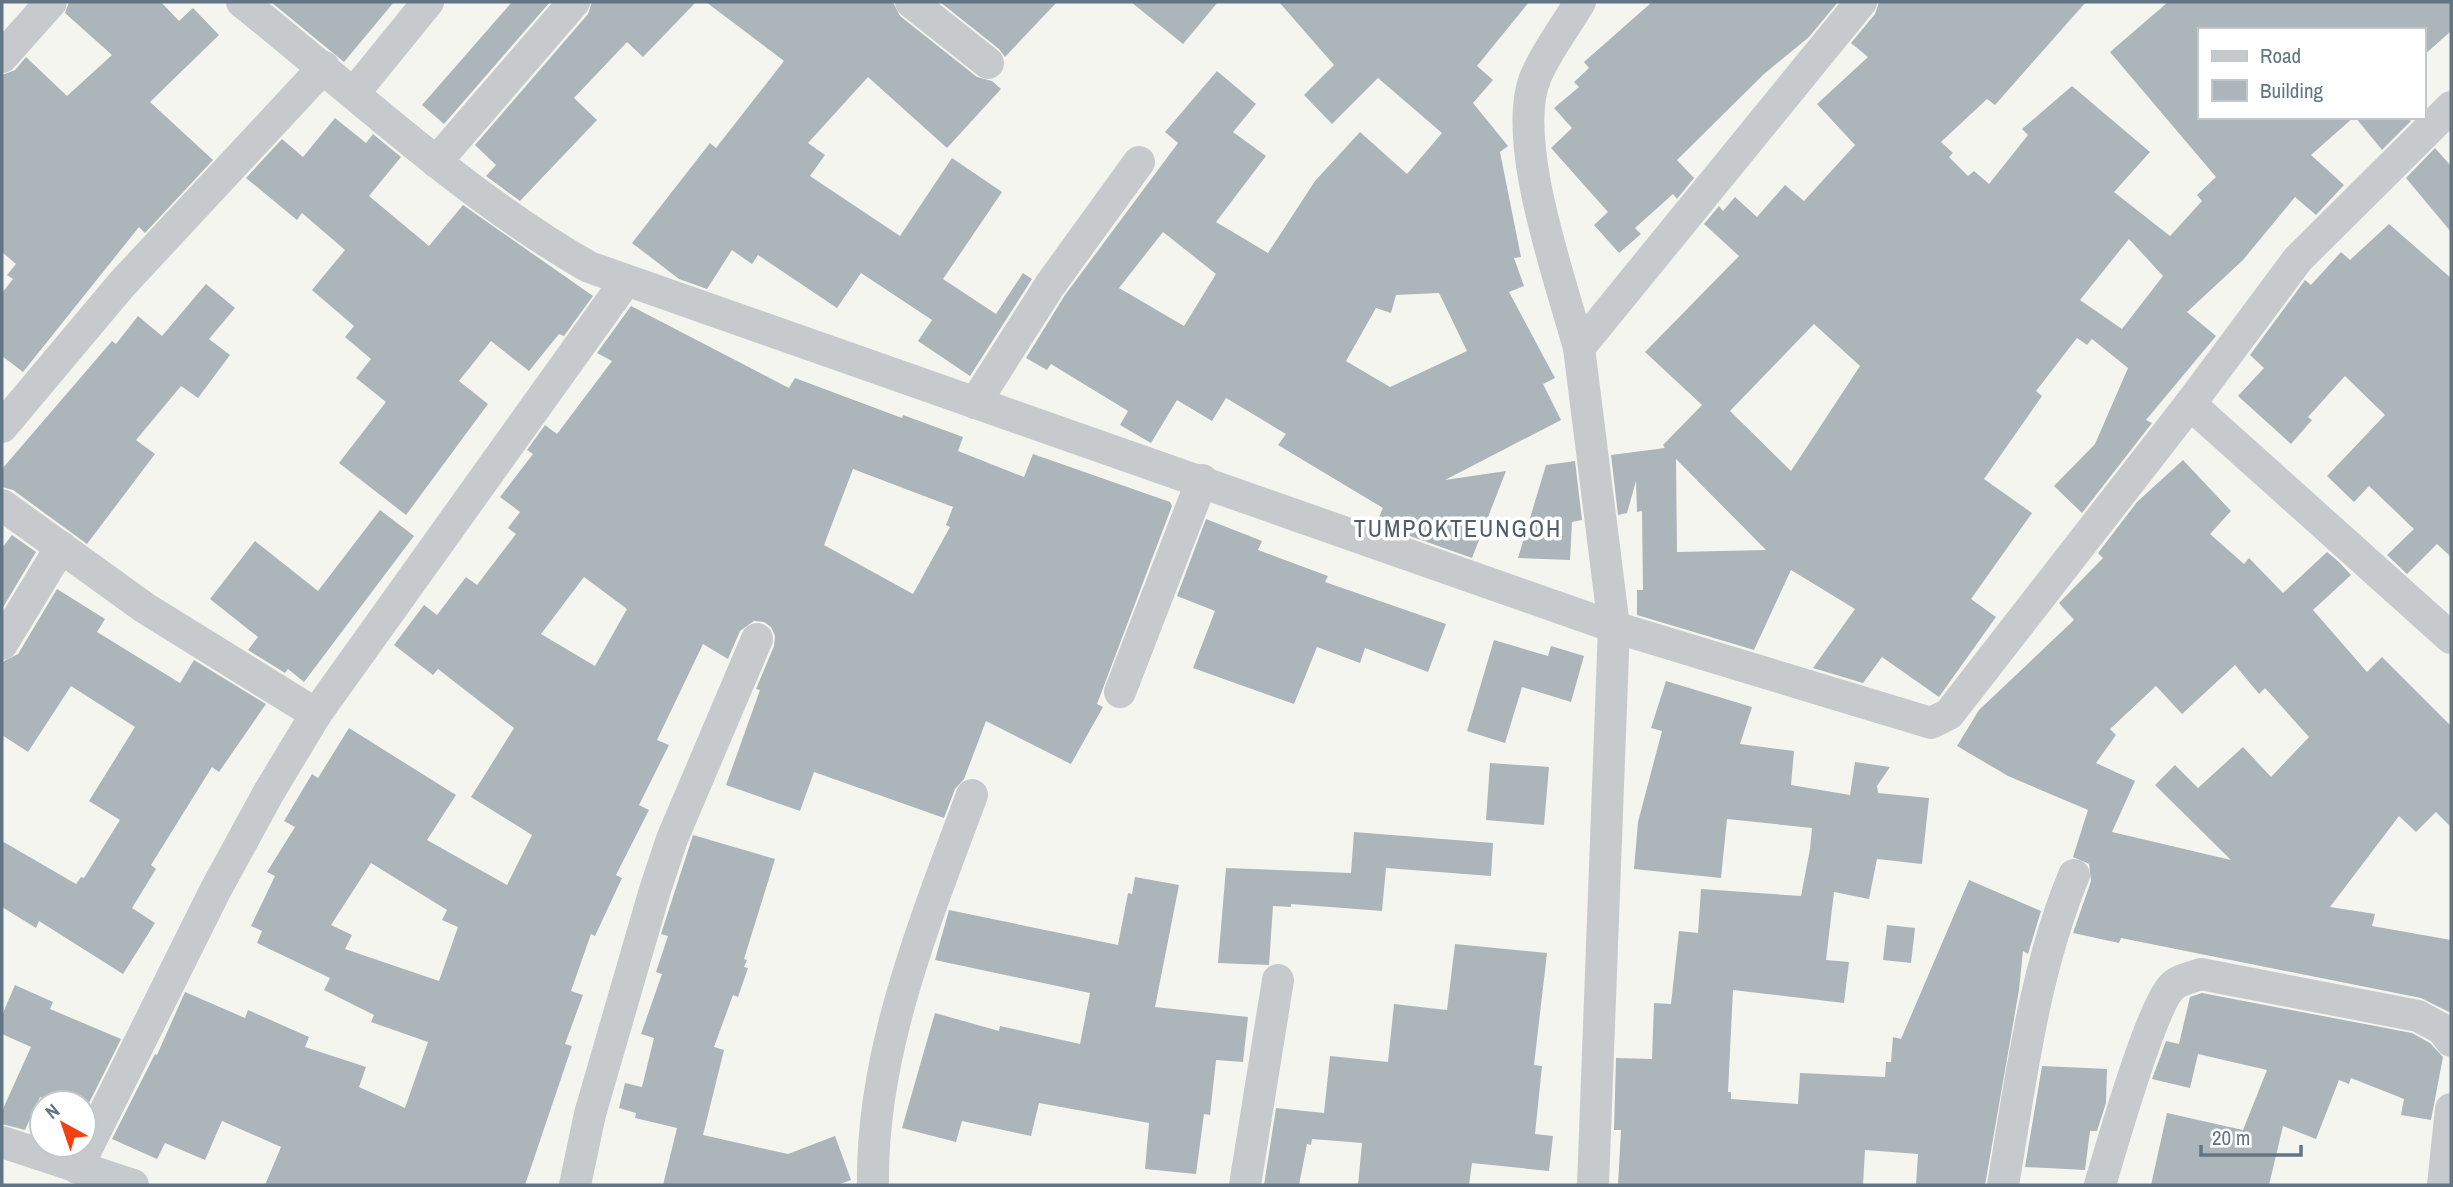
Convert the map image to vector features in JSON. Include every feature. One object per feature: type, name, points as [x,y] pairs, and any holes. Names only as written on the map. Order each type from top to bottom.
[{"type":"street","points":[[2,57],[51,2]]},
{"type":"street","points":[[242,2],[436,162],[561,251],[625,282],[1202,480],[1614,627],[1931,723],[1949,714],[2190,404],[2298,259],[2445,125]]},
{"type":"street","points":[[354,93],[428,2]]},
{"type":"street","points":[[436,162],[574,2]]},
{"type":"street","points":[[911,2],[988,64]]},
{"type":"street","points":[[1580,2],[1535,76],[1526,119],[1529,158],[1579,348],[1614,627],[1593,1185]]},
{"type":"street","points":[[1579,348],[1861,2]]},
{"type":"street","points":[[2,427],[122,284],[324,67]]},
{"type":"street","points":[[975,403],[1050,285],[1139,162]]},
{"type":"street","points":[[77,1168],[215,891],[269,792],[316,714],[625,282]]},
{"type":"street","points":[[2190,404],[2451,638]]},
{"type":"street","points":[[1120,692],[1202,480]]},
{"type":"street","points":[[2,505],[145,608],[316,714]]},
{"type":"street","points":[[2,644],[61,547]]},
{"type":"street","points":[[575,1185],[590,1114],[655,890],[672,839],[757,639]]},
{"type":"street","points":[[873,1185],[872,1146],[886,1059],[926,919],[972,795]]},
{"type":"street","points":[[2003,1185],[2037,986],[2052,928],[2074,875]]},
{"type":"street","points":[[2100,1185],[2160,1006],[2175,984],[2201,974],[2418,1016],[2442,1029],[2451,1041]]},
{"type":"street","points":[[1245,1185],[1278,980]]},
{"type":"street","points":[[2443,1185],[2451,1109]]},
{"type":"street","points":[[2,1142],[132,1185]]},
{"type":"building","points":[[69,2],[161,2],[179,21],[193,8],[219,35],[150,102],[213,160],[145,233],[139,227],[23,372],[2,356],[2,293],[13,279],[7,275],[16,264],[2,252],[2,75],[15,70],[26,57],[67,96],[112,55],[65,13]]},
{"type":"building","points":[[271,2],[394,2],[344,62]]},
{"type":"building","points":[[512,2],[550,2],[444,124],[422,105]]},
{"type":"building","points":[[592,2],[696,2],[643,57],[627,42],[574,98],[597,120],[520,201],[486,176],[496,165],[475,145],[588,14]]},
{"type":"building","points":[[706,2],[893,2],[900,16],[977,77],[992,81],[1001,89],[947,148],[868,77],[808,143],[825,155],[810,176],[900,236],[952,158],[1002,192],[943,279],[996,314],[1023,273],[1032,279],[970,376],[918,341],[932,320],[861,273],[837,308],[758,255],[752,264],[732,250],[707,289],[679,279],[632,243],[710,143],[716,148],[784,61]]},
{"type":"building","points":[[940,2],[1057,2],[1005,57],[999,49]]},
{"type":"building","points":[[1131,2],[1218,2],[1183,44]]},
{"type":"building","points":[[1279,2],[1529,2],[1477,66],[1493,80],[1473,103],[1508,146],[1500,152],[1521,257],[1514,258],[1524,286],[1509,292],[1555,378],[1543,384],[1561,420],[1445,480],[1506,471],[1472,558],[1376,524],[1383,508],[1278,445],[1286,434],[1226,398],[1212,421],[1177,400],[1151,443],[1120,425],[1128,411],[1051,364],[1047,370],[1026,358],[1065,295],[1178,143],[1165,132],[1217,71],[1256,104],[1233,132],[1266,156],[1216,222],[1268,253],[1315,181],[1360,132],[1407,174],[1442,133],[1378,78],[1332,124],[1304,95],[1334,65]],"holes":[[[1163,232],[1216,274],[1184,326],[1119,288]],[[1439,293],[1467,351],[1390,387],[1346,361],[1376,308],[1391,313],[1396,295]]]},
{"type":"building","points":[[1652,2],[1838,2],[1809,37],[1764,74],[1677,160],[1694,178],[1677,199],[1673,194],[1635,228],[1641,234],[1619,253],[1594,225],[1608,212],[1551,148],[1572,128],[1554,108],[1579,87],[1574,82],[1589,68],[1584,62]]},
{"type":"building","points":[[1879,2],[2086,2],[1995,105],[1987,99],[1941,142],[1953,153],[1949,157],[1968,176],[1974,171],[1989,184],[2028,135],[2022,129],[2072,86],[2150,152],[2114,192],[2170,236],[2202,201],[2197,195],[2216,177],[2110,52],[2168,2],[2451,2],[2451,31],[2425,54],[2425,28],[2198,28],[2198,119],[2352,119],[2311,155],[2344,185],[2316,215],[2295,197],[2243,260],[2187,312],[2216,336],[2146,420],[2152,423],[2082,513],[2054,486],[2095,444],[2128,368],[2092,339],[2087,345],[2077,338],[2036,391],[2042,396],[1984,479],[2032,513],[1971,599],[1996,617],[1939,697],[1882,657],[1863,683],[1813,668],[1855,609],[1791,570],[1754,650],[1637,615],[1637,590],[1643,590],[1642,511],[1637,512],[1636,481],[1627,513],[1618,515],[1611,455],[1665,448],[1663,445],[1702,405],[1645,352],[1739,256],[1704,224],[1719,206],[1723,211],[1735,197],[1757,217],[1785,185],[1804,201],[1855,145],[1817,104],[1868,57],[1851,43],[1875,14]],"holes":[[[2129,239],[2163,276],[2122,329],[2080,300]],[[1814,324],[1860,366],[1791,471],[1730,411]],[[1676,459],[1766,550],[1677,552]]]},
{"type":"building","points":[[335,118],[366,143],[373,134],[401,157],[369,196],[429,246],[463,205],[593,296],[564,336],[559,334],[529,371],[491,341],[459,381],[488,404],[406,515],[339,463],[386,402],[356,378],[371,359],[345,337],[354,326],[312,290],[345,250],[302,213],[297,220],[246,178],[282,139],[303,157]]},
{"type":"building","points":[[2357,119],[2409,119],[2411,121],[2382,150]]},
{"type":"building","points":[[2435,148],[2451,166],[2451,232],[2406,178]]},
{"type":"building","points":[[2389,224],[2451,278],[2451,557],[2437,544],[2407,574],[2387,555],[2414,529],[2369,486],[2354,502],[2327,476],[2385,415],[2345,376],[2308,417],[2312,420],[2291,444],[2238,396],[2264,368],[2250,355],[2305,280],[2311,285],[2341,252],[2350,260]]},
{"type":"building","points":[[206,284],[235,308],[209,339],[230,355],[198,398],[181,386],[136,440],[155,454],[87,544],[13,490],[2,487],[2,469],[112,341],[116,344],[138,316],[162,336]]},
{"type":"building","points":[[631,306],[789,388],[795,378],[902,418],[903,415],[963,437],[958,451],[1024,477],[1033,454],[1170,502],[1172,506],[1097,704],[1103,707],[1071,764],[986,721],[964,779],[955,789],[944,818],[814,772],[800,811],[726,785],[760,690],[756,689],[774,646],[775,636],[771,627],[764,622],[754,621],[740,631],[728,659],[703,644],[657,740],[669,745],[639,805],[649,810],[616,875],[622,878],[595,936],[591,934],[571,991],[583,995],[565,1044],[572,1046],[525,1185],[265,1185],[281,1147],[222,1121],[205,1160],[165,1143],[157,1159],[112,1139],[155,1054],[157,1055],[185,992],[245,1018],[248,1010],[309,1037],[305,1047],[366,1067],[359,1087],[405,1108],[428,1042],[371,1022],[374,1015],[324,990],[330,978],[257,943],[262,931],[251,926],[275,876],[267,872],[295,827],[284,821],[312,774],[318,778],[349,728],[456,795],[427,840],[507,885],[532,835],[471,797],[514,728],[438,669],[433,675],[394,645],[424,605],[437,615],[466,577],[477,585],[516,534],[508,528],[520,512],[500,497],[533,454],[527,450],[545,425],[557,434],[612,361],[597,353]],"holes":[[[853,469],[953,507],[946,525],[950,527],[913,594],[824,545]],[[584,577],[627,609],[595,666],[541,634]],[[371,863],[447,910],[442,920],[458,927],[439,981],[345,949],[352,935],[331,925]]]},
{"type":"building","points":[[2183,460],[2231,511],[2210,534],[2244,564],[2249,558],[2283,593],[2327,552],[2351,575],[2313,610],[2367,672],[2382,657],[2451,726],[2451,827],[2436,812],[2416,832],[2399,816],[2330,907],[2375,914],[2372,926],[2451,940],[2451,1013],[2421,998],[2121,938],[2119,943],[2073,933],[2091,881],[2089,864],[2073,857],[2088,810],[2008,776],[1957,746],[1979,710],[2074,620],[2059,603],[2103,558],[2098,553],[2137,502]],"holes":[[[2235,665],[2259,694],[2265,688],[2309,737],[2271,777],[2243,747],[2198,788],[2175,765],[2155,785],[2231,860],[2112,832],[2135,781],[2096,763],[2116,735],[2110,729],[2156,686],[2182,714]]]},
{"type":"building","points":[[1575,461],[1582,520],[1572,522],[1570,560],[1518,558],[1546,465]]},
{"type":"building","points":[[380,510],[414,536],[304,682],[288,669],[285,673],[248,650],[258,637],[210,599],[255,541],[318,591]]},
{"type":"building","points":[[1206,519],[1262,541],[1258,550],[1328,576],[1325,582],[1446,624],[1428,672],[1365,648],[1360,663],[1317,647],[1294,704],[1193,668],[1215,611],[1177,596]]},
{"type":"building","points":[[12,535],[36,552],[2,609],[2,548]]},
{"type":"building","points":[[57,589],[105,619],[97,632],[180,683],[194,660],[266,704],[219,772],[212,767],[151,865],[156,869],[132,908],[155,923],[123,974],[39,921],[36,928],[2,907],[2,841],[76,884],[81,877],[84,878],[120,820],[89,801],[135,727],[71,686],[28,752],[2,735],[2,662],[18,654]]},
{"type":"building","points":[[1494,640],[1548,656],[1551,646],[1584,656],[1571,702],[1522,687],[1505,743],[1467,731]]},
{"type":"building","points":[[1666,681],[1752,707],[1740,744],[1794,751],[1791,785],[1850,795],[1855,762],[1890,767],[1877,786],[1878,793],[1929,798],[1922,864],[1877,859],[1869,899],[1834,892],[1826,960],[1849,962],[1844,1003],[1733,990],[1728,1092],[1731,1092],[1731,1099],[1798,1104],[1800,1073],[1885,1077],[1886,1062],[1891,1062],[1893,1037],[1901,1039],[1969,880],[2041,911],[2028,954],[2023,951],[2019,990],[1985,1185],[1916,1185],[1918,1154],[1865,1150],[1863,1185],[1618,1185],[1621,1130],[1614,1130],[1616,1058],[1652,1059],[1654,1003],[1671,1004],[1679,931],[1698,933],[1701,889],[1801,896],[1812,828],[1727,819],[1721,878],[1634,869],[1638,822],[1662,731],[1651,728]]},
{"type":"building","points":[[1490,763],[1549,767],[1544,825],[1486,820]]},
{"type":"building","points":[[1354,832],[1493,843],[1491,876],[1386,868],[1382,911],[1291,904],[1291,907],[1273,906],[1269,965],[1218,963],[1226,868],[1351,873]]},
{"type":"building","points":[[693,835],[775,859],[744,959],[747,960],[744,967],[748,968],[738,997],[733,995],[714,1047],[724,1050],[703,1135],[788,1154],[835,1136],[851,1180],[837,1185],[663,1185],[677,1128],[635,1118],[636,1113],[619,1108],[625,1083],[642,1087],[654,1038],[641,1034],[662,974],[656,972],[668,936],[661,934]]},
{"type":"building","points":[[1135,877],[1179,885],[1155,1007],[1248,1017],[1243,1062],[1216,1060],[1210,1115],[1204,1114],[1196,1174],[1145,1169],[1149,1123],[1039,1103],[1031,1136],[962,1121],[956,1142],[902,1128],[935,1013],[999,1031],[1000,1026],[1080,1044],[1090,993],[935,960],[949,910],[1118,945],[1128,893],[1132,894]]},
{"type":"building","points":[[1887,925],[1915,928],[1911,963],[1883,960]]},
{"type":"building","points":[[1455,944],[1547,953],[1534,1065],[1542,1066],[1535,1134],[1553,1136],[1549,1171],[1472,1163],[1469,1185],[1358,1185],[1362,1143],[1312,1139],[1311,1145],[1307,1144],[1299,1185],[1264,1185],[1276,1108],[1324,1113],[1330,1056],[1388,1062],[1394,1004],[1447,1010]]},
{"type":"building","points":[[15,985],[53,1002],[50,1009],[121,1039],[96,1089],[28,1089],[28,1123],[25,1130],[2,1124],[2,1111],[31,1047],[2,1034],[2,1015]]},
{"type":"building","points":[[2202,993],[2412,1033],[2430,1043],[2443,1057],[2431,1120],[2401,1115],[2404,1099],[2351,1078],[2349,1084],[2339,1080],[2316,1139],[2283,1126],[2269,1185],[2151,1185],[2167,1113],[2243,1130],[2267,1070],[2198,1054],[2190,1088],[2152,1079],[2166,1041],[2179,1044],[2190,997]]},
{"type":"building","points":[[2042,1066],[2107,1069],[2106,1103],[2097,1131],[2090,1131],[2085,1170],[2025,1167]]},
{"type":"district","name":"TUMPOKTEUNGOH","points":[[1458,528]]}]
